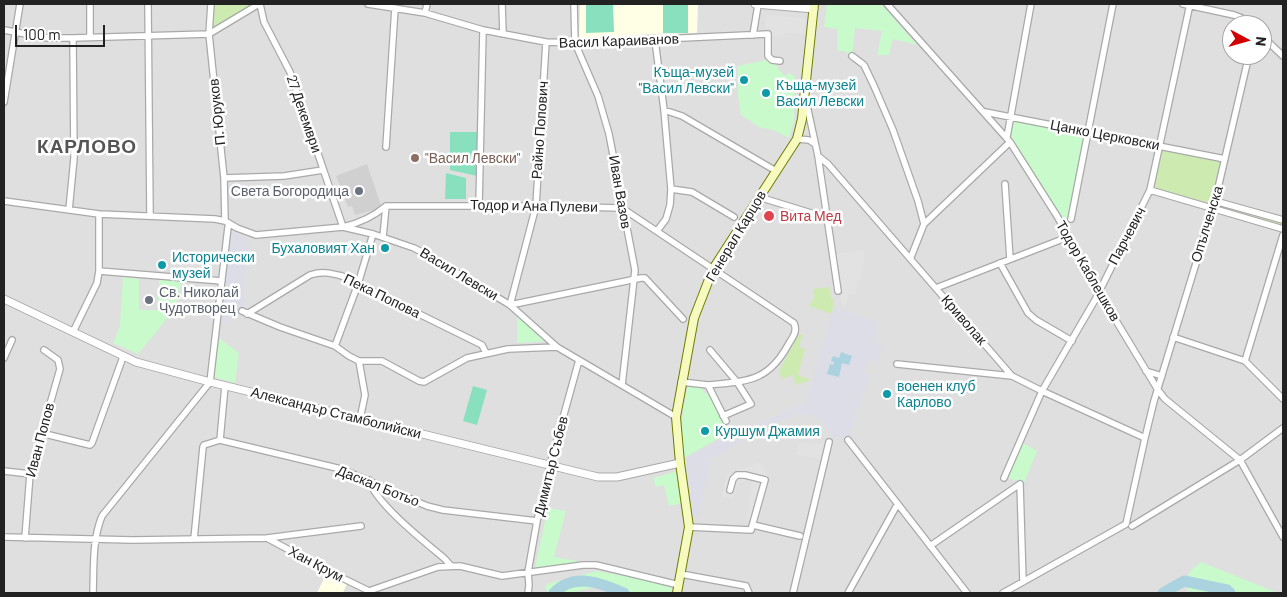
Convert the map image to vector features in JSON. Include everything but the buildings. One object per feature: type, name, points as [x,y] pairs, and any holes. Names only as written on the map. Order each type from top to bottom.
[{"type":"main road","name":"Генерал Карцов","points":[[678,589],[689,527],[676,417],[694,318],[713,269],[797,139],[802,119],[814,7]]},
{"type":"street","points":[[4,102],[20,4]]},
{"type":"street","points":[[90,4],[90,37]]},
{"type":"street","points":[[148,4],[150,215]]},
{"type":"street","name":"П. Юруков","points":[[211,4],[209,34],[224,178],[226,224]]},
{"type":"street","points":[[4,30],[48,38],[209,34],[260,4]]},
{"type":"street","name":"27 Декември","points":[[260,4],[264,22],[290,72],[343,226]]},
{"type":"street","name":"Васил Караиванов","points":[[368,4],[425,14],[484,30],[546,42],[575,43],[754,35]]},
{"type":"street","points":[[425,14],[427,4]]},
{"type":"street","points":[[502,4],[503,34]]},
{"type":"street","name":"Иван Вазов","points":[[574,4],[575,43],[598,96],[609,134],[635,270],[622,385]]},
{"type":"street","points":[[780,61],[772,60],[768,56],[768,34],[754,35],[757,4],[814,7]]},
{"type":"street","name":"Тодор Каблешков","points":[[887,4],[1008,139],[1158,390],[1165,399],[1240,460],[1283,537]]},
{"type":"street","points":[[911,257],[924,224],[1008,139],[1010,116],[1031,4]]},
{"type":"street","points":[[1071,219],[1113,4]]},
{"type":"street","points":[[1188,4],[1234,15]]},
{"type":"street","name":"Парчевич","points":[[1004,478],[1042,391],[1072,341],[1150,190],[1188,4]]},
{"type":"street","points":[[386,147],[395,8]]},
{"type":"street","points":[[480,205],[484,30]]},
{"type":"street","points":[[69,210],[74,158],[73,38]]},
{"type":"street","points":[[655,40],[671,189],[670,205],[666,219],[657,231]]},
{"type":"street","name":"Райно Попович","points":[[510,305],[536,206],[546,42]]},
{"type":"street","points":[[1272,46],[1283,56]]},
{"type":"street","points":[[852,56],[864,65],[874,86],[918,201],[924,224]]},
{"type":"street","name":"Опълченска","points":[[1129,525],[1144,438],[1172,336],[1215,201],[1247,65]]},
{"type":"street","points":[[804,94],[818,156],[838,291]]},
{"type":"street","points":[[664,110],[690,120],[776,171]]},
{"type":"street","name":"Цанко Церковски","points":[[985,112],[1225,159]]},
{"type":"street","points":[[797,139],[809,140],[814,144]]},
{"type":"street","name":"Криволак","points":[[818,156],[828,164],[911,257],[1012,376],[1144,438]]},
{"type":"street","points":[[224,178],[284,176],[323,170]]},
{"type":"street","points":[[1006,184],[1010,259]]},
{"type":"street","points":[[671,189],[692,192],[734,217]]},
{"type":"street","points":[[1150,190],[1283,229]]},
{"type":"street","points":[[759,197],[814,214],[826,215]]},
{"type":"street","name":"Васил Левски","points":[[4,201],[99,214],[150,215],[226,224],[256,235],[343,226],[383,237],[414,248],[432,257],[510,305],[557,346],[676,417]]},
{"type":"street","points":[[1215,201],[1283,220]]},
{"type":"street","name":"Тодор и Ана Пулеви","points":[[386,206],[480,205],[622,208]]},
{"type":"street","points":[[343,226],[374,216],[386,206]]},
{"type":"street","points":[[383,237],[386,206]]},
{"type":"street","points":[[622,208],[796,327],[796,331],[780,361],[769,370],[745,382],[708,385],[681,382]]},
{"type":"street","points":[[73,332],[97,283],[99,271],[99,214]]},
{"type":"street","points":[[93,593],[96,539],[102,516],[210,382],[222,281],[226,224]]},
{"type":"street","points":[[373,234],[358,284],[335,346],[349,356],[359,361],[382,362],[424,382],[467,358],[508,349],[557,346]]},
{"type":"street","points":[[1245,361],[1283,235]]},
{"type":"street","points":[[936,288],[1068,237]]},
{"type":"street","points":[[1000,263],[1028,313],[1036,320],[1072,341]]},
{"type":"street","points":[[99,271],[222,281]]},
{"type":"street","name":"Пека Попова","points":[[335,346],[245,313],[310,275],[320,272],[342,276],[482,345],[486,353]]},
{"type":"street","points":[[510,305],[645,278],[683,320]]},
{"type":"street","name":"Александър Стамболийски","points":[[4,299],[136,362],[360,419],[607,478],[680,463]]},
{"type":"street","points":[[1172,336],[1245,361],[1283,399]]},
{"type":"street","points":[[4,358],[12,340]]},
{"type":"street","name":"Иван Попов","points":[[25,538],[30,474],[60,369],[58,360],[44,350]]},
{"type":"street","points":[[708,385],[725,418],[751,404],[737,382],[710,350]]},
{"type":"street","points":[[41,432],[90,445],[123,357]]},
{"type":"street","name":"Димитър Събев","points":[[528,593],[528,572],[537,521],[550,465],[579,360]]},
{"type":"street","points":[[359,361],[365,396],[360,419]]},
{"type":"street","points":[[897,364],[1012,376]]},
{"type":"street","points":[[1146,371],[1162,376]]},
{"type":"street","points":[[194,539],[203,447],[220,440],[226,386]]},
{"type":"street","points":[[1003,593],[1129,525],[1240,460],[1283,428]]},
{"type":"street","name":"Даскал Ботьо","points":[[220,440],[341,469],[427,506],[443,510],[537,521]]},
{"type":"street","points":[[848,440],[967,593]]},
{"type":"street","points":[[793,593],[829,442]]},
{"type":"street","points":[[4,471],[30,474]]},
{"type":"street","points":[[689,527],[750,530],[765,480],[737,475],[733,478],[730,490]]},
{"type":"street","points":[[369,480],[375,493],[399,519],[446,558],[451,566]]},
{"type":"street","points":[[930,546],[1020,484],[1023,582]]},
{"type":"street","points":[[848,593],[897,505]]},
{"type":"street","points":[[1275,522],[1283,530]]},
{"type":"street","points":[[753,525],[800,536]]},
{"type":"street","points":[[267,538],[361,526]]},
{"type":"street","name":"Хан Крум","points":[[4,537],[96,539],[267,538],[370,592],[427,569],[451,566],[471,568],[502,576],[583,565],[596,565],[678,589]]},
{"type":"street","points":[[681,574],[746,586],[749,593]]},
{"type":"shaded area","points":[[4,4],[1283,4],[1283,593],[4,593]]},
{"type":"shaded area","points":[[580,4],[698,4],[697,33],[650,34],[579,40]]},
{"type":"shaded area","points":[[766,15],[805,18],[804,34],[785,33],[784,37],[771,36],[772,28],[765,27]]},
{"type":"shaded area","name":"Света Богородица","points":[[367,164],[382,208],[355,215],[352,206],[348,207],[336,176]]},
{"type":"shaded area","points":[[231,230],[250,241],[242,314],[220,324]]},
{"type":"shaded area","points":[[864,250],[865,259],[854,296],[849,295],[845,306],[841,304],[836,254]]},
{"type":"shaded area","points":[[834,308],[878,322],[873,341],[883,345],[878,362],[867,360],[864,372],[869,375],[852,429],[847,437],[833,439],[822,420],[807,414],[795,415],[761,429],[717,456],[710,458],[699,518],[692,518],[686,458],[806,403]]},
{"type":"shaded area","points":[[830,442],[826,461],[796,454],[799,443],[819,444]]},
{"type":"shaded area","points":[[761,462],[767,473],[768,484],[759,521],[747,519],[752,480],[749,479],[738,485],[734,498],[722,498],[726,475]]},
{"type":"shaded area","points":[[327,572],[348,581],[343,593],[317,593]]},
{"type":"green space","points":[[211,4],[259,4],[209,34]]},
{"type":"green space","points":[[586,4],[613,4],[614,32],[586,33]]},
{"type":"green space","points":[[827,4],[881,4],[917,45],[893,39],[889,55],[877,55],[882,31],[855,28],[852,61],[846,52],[837,50],[837,29],[824,27]]},
{"type":"green space","points":[[663,5],[688,5],[688,33],[663,33]]},
{"type":"green space","points":[[772,59],[784,76],[789,73],[795,76],[794,123],[789,138],[773,130],[759,127],[741,115],[737,66]]},
{"type":"green space","points":[[1010,116],[1088,131],[1071,219],[1057,216],[1007,137]]},
{"type":"green space","points":[[450,132],[477,132],[477,176],[450,170]]},
{"type":"green space","points":[[1163,150],[1220,162],[1210,203],[1154,188]]},
{"type":"green space","points":[[446,173],[466,178],[466,199],[445,199]]},
{"type":"green space","points":[[1215,201],[1283,220],[1283,229],[1212,209]]},
{"type":"green space","points":[[123,277],[139,279],[139,310],[158,310],[158,290],[161,290],[159,279],[180,280],[178,299],[173,309],[138,354],[113,343],[120,326]]},
{"type":"green space","points":[[830,287],[831,299],[834,299],[832,314],[809,306],[814,298],[813,289]]},
{"type":"green space","points":[[517,311],[551,341],[517,343]]},
{"type":"green space","points":[[799,334],[803,335],[799,347],[805,349],[798,375],[811,380],[796,385],[793,375],[782,379],[779,371]]},
{"type":"green space","points":[[219,338],[239,353],[235,383],[214,377]]},
{"type":"green space","points":[[688,385],[701,386],[705,394],[710,391],[729,428],[723,436],[684,458],[682,422]]},
{"type":"green space","points":[[473,386],[487,390],[477,425],[463,421]]},
{"type":"green space","points":[[1023,443],[1037,451],[1024,483],[1008,478]]},
{"type":"green space","points":[[678,471],[684,503],[669,506],[664,485],[656,487],[653,478]]},
{"type":"green space","points":[[548,508],[566,511],[554,557],[577,561],[576,566],[534,572]]},
{"type":"green space","points":[[1201,562],[1278,593],[1187,591],[1189,572]]},
{"type":"green space","points":[[597,571],[674,585],[670,593],[613,593],[604,588],[594,587],[572,593],[548,593],[545,588],[547,584]]},
{"type":"water","points":[[841,352],[852,356],[849,365],[842,363],[839,377],[827,374],[830,364],[833,365],[834,362],[831,361],[833,356],[839,358]]},
{"type":"waterway","points":[[554,593],[570,583],[579,581],[597,583],[624,593]]},
{"type":"waterway","points":[[1163,593],[1184,581],[1227,590],[1230,593]]},
{"type":"place","name":"Къща-музей \"Васил Левски\"","points":[[744,80]]},
{"type":"place","name":"Къща-музей Васил Левски","points":[[766,93]]},
{"type":"place","name":"\"Васил Левски\"","points":[[415,158]]},
{"type":"place","name":"Света Богородица","points":[[359,191]]},
{"type":"place","name":"Вита Мед","points":[[769,216]]},
{"type":"place","name":"Бухаловият Хан","points":[[385,248]]},
{"type":"place","name":"Исторически музей","points":[[162,265]]},
{"type":"place","name":"Св. Николай Чудотворец","points":[[149,300]]},
{"type":"place","name":"военен клуб Карлово","points":[[887,394]]},
{"type":"place","name":"Куршум Джамия","points":[[705,431]]},
{"type":"district","name":"КАРЛОВО","points":[[87,147]]}]
